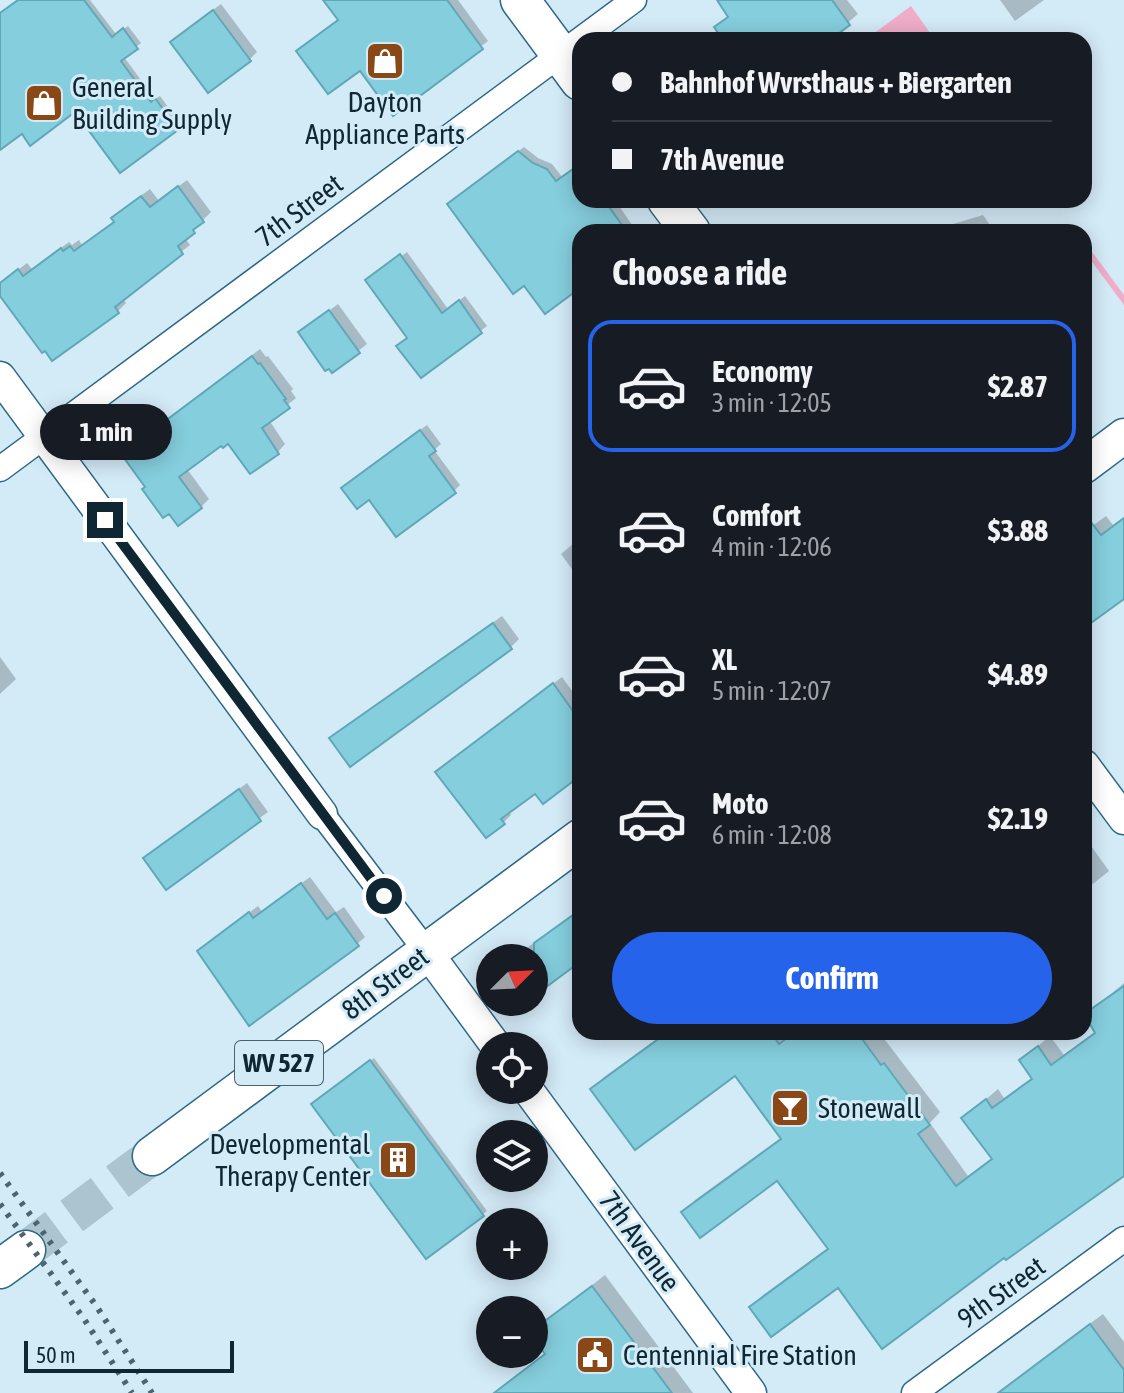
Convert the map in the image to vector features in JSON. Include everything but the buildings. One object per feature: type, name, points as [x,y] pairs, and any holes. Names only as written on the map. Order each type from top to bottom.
[{"type":"main road","points":[[520,0],[570,67]]},
{"type":"main road","points":[[1092,460],[1124,436]]},
{"type":"main road","name":"8th Street","points":[[152,1156],[572,845]]},
{"type":"street","name":"7th Street","points":[[603,32],[634,0]]},
{"type":"street","name":"7th Street","points":[[0,469],[570,67]]},
{"type":"street","points":[[0,377],[486,1032]]},
{"type":"street","points":[[1092,776],[1124,819]]},
{"type":"street","name":"7th Avenue","points":[[538,1104],[751,1393]]},
{"type":"street","name":"9th Street","points":[[914,1393],[1124,1239]]},
{"type":"shaded area","points":[[911,6],[929,32],[876,32]]},
{"type":"shaded area","points":[[1092,252],[1124,295],[1124,305],[1092,262]]},
{"type":"tunnel","points":[[26,1250],[152,1156]]},
{"type":"railway","points":[[0,1173],[97,1307],[152,1393]]},
{"type":"railway","points":[[0,1204],[84,1319],[132,1393]]},
{"type":"place","name":"Dayton Appliance Parts","points":[[385,61]]},
{"type":"place","name":"General Building Supply","points":[[44,103]]},
{"type":"place","name":"Stonewall","points":[[790,1108]]},
{"type":"place","name":"Developmental Therapy Center","points":[[398,1160]]},
{"type":"place","name":"Centennial Fire Station","points":[[595,1355]]},
{"type":"route","points":[[105,520],[384,896]]}]
